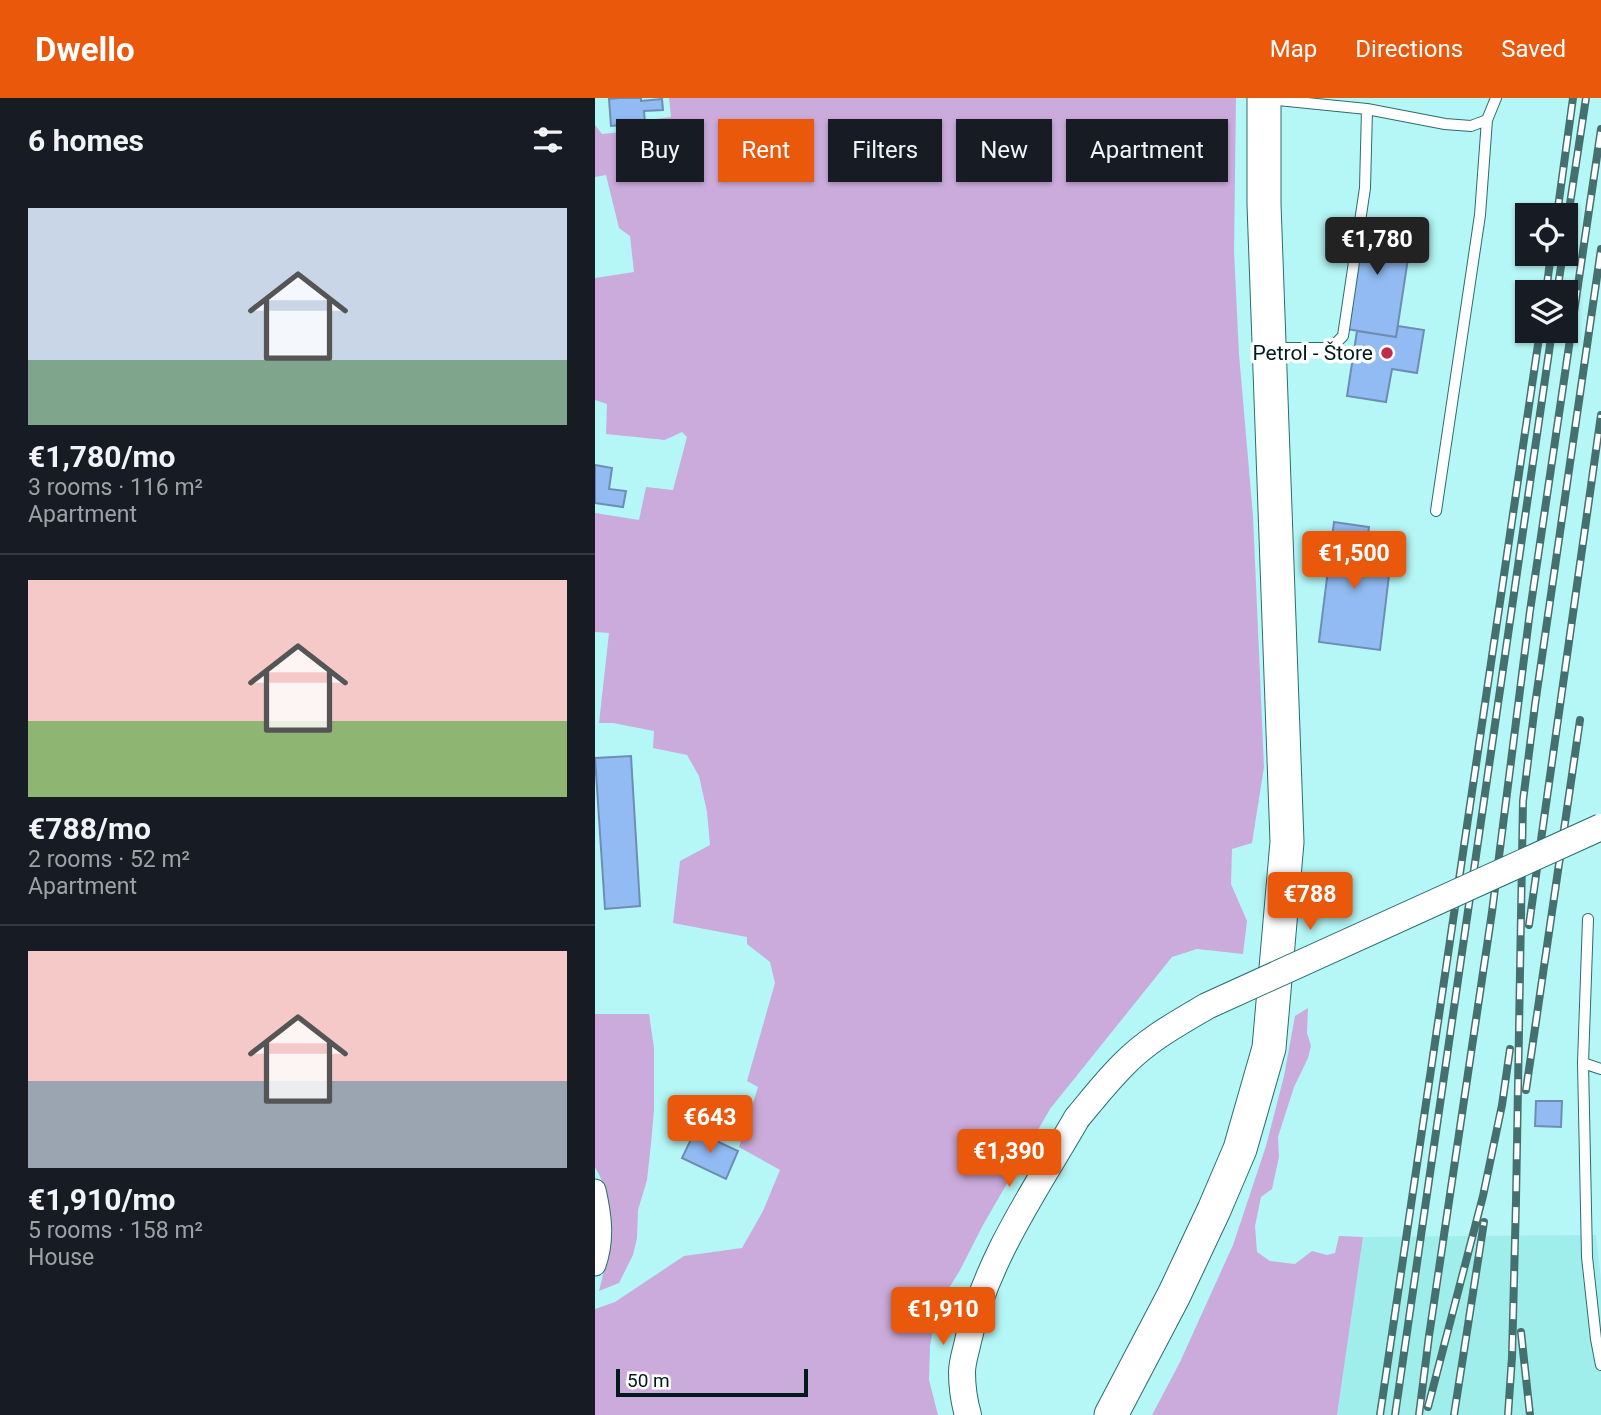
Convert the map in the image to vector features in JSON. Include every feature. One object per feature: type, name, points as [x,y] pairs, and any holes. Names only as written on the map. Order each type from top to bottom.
[{"type":"main road","points":[[1119,1401],[1174,1295],[1240,1149],[1269,1048],[1287,842],[1264,204],[1263,99]]},
{"type":"street","points":[[968,1415],[963,1398],[962,1369],[973,1318],[986,1283],[1013,1228],[1077,1118],[1124,1063],[1175,1024],[1207,1006],[1601,827]]},
{"type":"street","points":[[595,1190],[601,1218],[601,1251],[595,1265]]},
{"type":"street","points":[[964,1359],[974,1395],[988,1415]]},
{"type":"street","points":[[1097,1415],[1119,1401]]},
{"type":"lane","points":[[1436,511],[1480,215],[1487,120],[1496,98]]},
{"type":"lane","points":[[1263,99],[1367,109],[1445,124],[1471,126],[1487,120]]},
{"type":"lane","points":[[1269,348],[1331,348],[1343,336],[1365,188],[1367,109]]},
{"type":"lane","points":[[1588,919],[1583,1063],[1587,1257],[1601,1365]]},
{"type":"lane","points":[[1583,1063],[1601,1069]]},
{"type":"shaded area","points":[[669,98],[1236,98],[1234,251],[1239,354],[1253,516],[1264,767],[1252,843],[1232,849],[1231,884],[1247,921],[1243,954],[1197,949],[1172,957],[1050,1109],[937,1307],[930,1346],[929,1380],[938,1415],[595,1415],[595,1309],[615,1302],[684,1256],[742,1248],[763,1211],[780,1170],[739,1147],[758,1087],[747,1081],[775,983],[770,962],[747,944],[747,937],[673,923],[680,861],[710,845],[707,812],[699,776],[687,755],[653,748],[654,731],[599,723],[609,633],[595,632],[595,513],[639,520],[646,487],[673,490],[687,437],[682,432],[665,440],[606,434],[607,404],[595,400],[595,278],[634,272],[630,236],[619,228],[606,175],[595,177],[595,125],[602,134],[616,132],[616,182],[704,182],[704,119],[656,119],[671,117]]},
{"type":"shaded area","points":[[1308,1008],[1307,1033],[1311,1046],[1278,1137],[1279,1157],[1272,1189],[1261,1197],[1255,1226],[1257,1252],[1270,1261],[1295,1264],[1312,1251],[1327,1255],[1335,1253],[1339,1236],[1363,1237],[1337,1415],[1152,1415],[1180,1362],[1233,1245],[1266,1146],[1284,1076],[1295,1016]]},
{"type":"shaded area","points":[[595,1014],[649,1014],[654,1048],[651,1144],[647,1180],[638,1210],[637,1238],[633,1255],[619,1283],[599,1291],[609,1244],[610,1213],[603,1183],[595,1167]]},
{"type":"shaded area","points":[[1596,1235],[1601,1279],[1601,1415],[1337,1415],[1363,1237]]},
{"type":"building","points":[[609,99],[662,99],[663,110],[644,111],[645,119],[616,119],[616,126],[611,126]]},
{"type":"building","points":[[1358,218],[1413,226],[1396,337],[1340,328]]},
{"type":"building","name":"Petrol - Štore","points":[[1398,326],[1424,330],[1417,373],[1392,369],[1386,402],[1347,396],[1357,331],[1396,337]]},
{"type":"building","points":[[595,465],[612,468],[609,489],[626,491],[623,507],[595,503]]},
{"type":"building","points":[[1334,522],[1369,527],[1365,556],[1391,559],[1380,650],[1319,642]]},
{"type":"building","points":[[631,756],[640,906],[605,909],[595,758]]},
{"type":"building","points":[[1536,1101],[1562,1101],[1561,1127],[1535,1126]]},
{"type":"building","points":[[695,1131],[738,1151],[726,1179],[682,1158]]},
{"type":"railway","points":[[1559,203],[1573,98]]},
{"type":"railway","points":[[1570,203],[1586,98]]},
{"type":"railway","points":[[1419,1415],[1492,912],[1530,611],[1601,129]]},
{"type":"railway","points":[[1508,1415],[1516,1201],[1523,801],[1601,249]]},
{"type":"railway","points":[[1548,280],[1549,266]]},
{"type":"railway","points":[[1559,280],[1561,266]]},
{"type":"railway","points":[[1380,1415],[1538,343]]},
{"type":"railway","points":[[1395,1415],[1550,343]]},
{"type":"railway","points":[[1529,925],[1601,415]]},
{"type":"railway","points":[[1526,1090],[1580,720]]},
{"type":"railway","points":[[1428,1407],[1483,1196],[1502,1105],[1510,1049]]},
{"type":"railway","points":[[1454,1415],[1484,1222]]},
{"type":"railway","points":[[1521,1332],[1530,1415]]},
{"type":"place","name":"Petrol - Štore","points":[[1387,353]]}]
